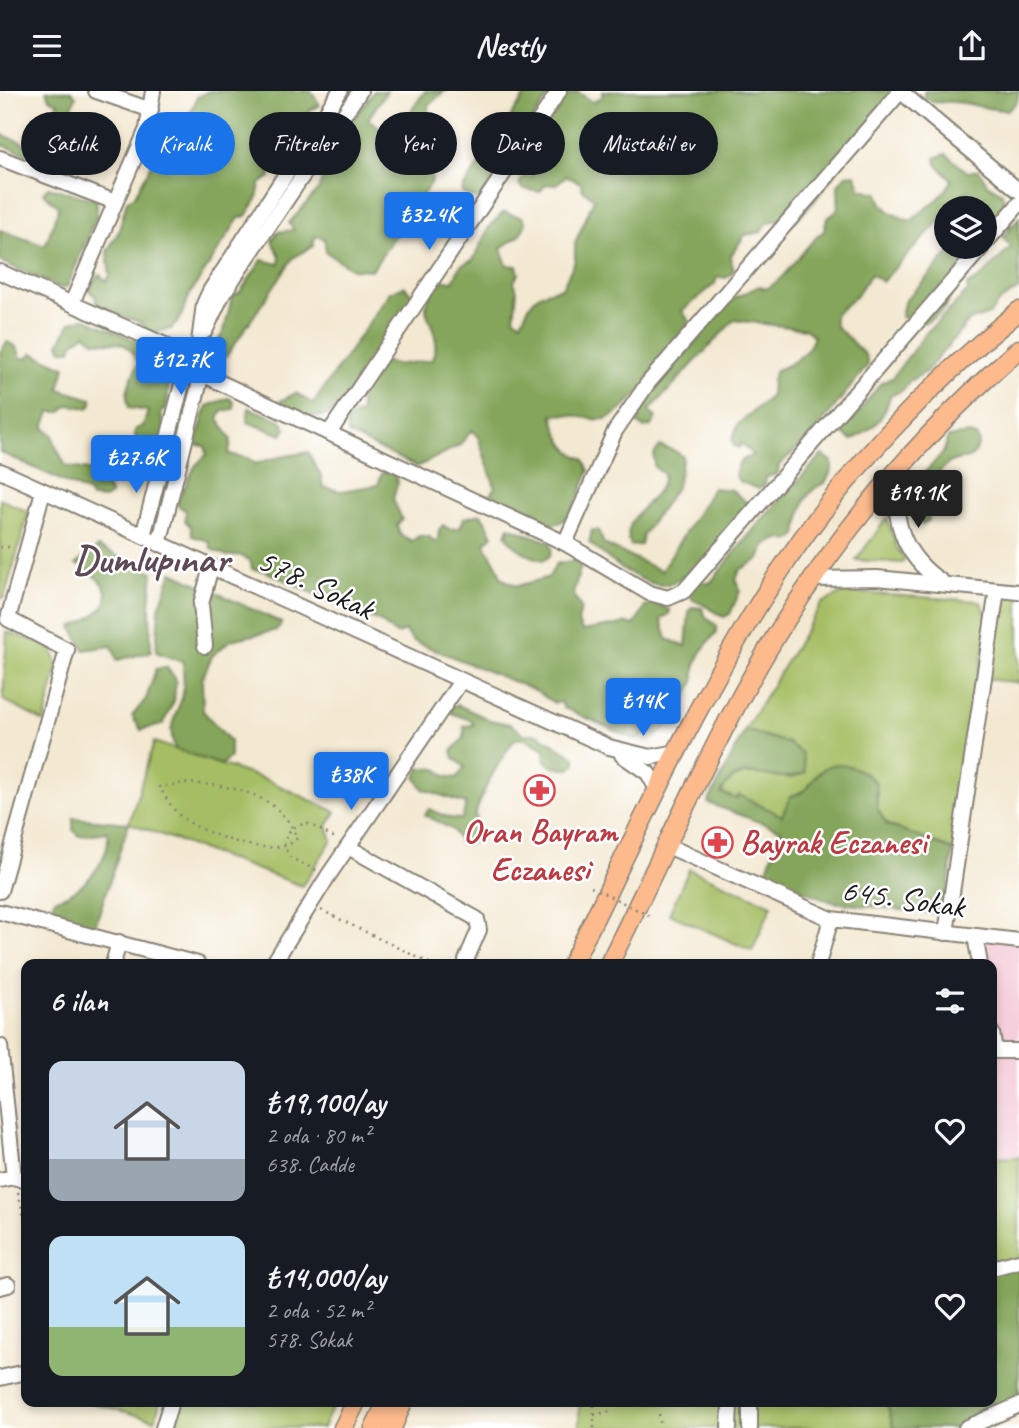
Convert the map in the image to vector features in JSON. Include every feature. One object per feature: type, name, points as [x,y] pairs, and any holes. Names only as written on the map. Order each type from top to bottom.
[{"type":"main road","points":[[574,959],[678,752],[750,619],[781,569],[844,486],[925,396],[1019,311]]},
{"type":"main road","points":[[612,959],[737,704],[813,579],[896,473],[945,417],[1019,349]]},
{"type":"main road","points":[[343,1428],[354,1407]]},
{"type":"main road","points":[[374,1428],[384,1407]]},
{"type":"main road","points":[[392,1428],[401,1407]]},
{"type":"street","points":[[96,91],[151,110]]},
{"type":"street","points":[[72,303],[147,129],[153,91]]},
{"type":"street","points":[[201,339],[203,310],[210,291],[340,91]]},
{"type":"street","points":[[143,537],[184,376],[183,368],[192,359],[222,295],[360,91]]},
{"type":"street","points":[[329,433],[559,91]]},
{"type":"street","points":[[565,543],[615,431],[648,383],[900,91],[1019,191]]},
{"type":"street","points":[[0,158],[115,202]]},
{"type":"street","points":[[997,230],[1019,204]]},
{"type":"street","points":[[184,376],[193,382],[203,379],[329,433],[565,543],[649,593],[668,598],[684,591],[972,259]]},
{"type":"street","points":[[0,272],[206,365],[159,544]]},
{"type":"street","name":"578. Sokak","points":[[0,471],[609,747]]},
{"type":"street","points":[[896,473],[896,516],[901,537],[919,564],[946,584]]},
{"type":"street","points":[[0,891],[67,650],[4,620],[43,491]]},
{"type":"street","points":[[205,646],[201,604],[211,567]]},
{"type":"street","points":[[813,579],[877,578],[1019,591]]},
{"type":"street","points":[[946,933],[998,590]]},
{"type":"street","points":[[276,959],[328,876],[461,681]]},
{"type":"street","points":[[609,747],[650,757],[678,752]]},
{"type":"street","points":[[609,747],[648,773],[658,791]]},
{"type":"street","name":"645. Sokak","points":[[668,846],[831,919],[1019,941]]},
{"type":"street","points":[[348,847],[477,919],[479,930],[466,959]]},
{"type":"street","points":[[0,912],[180,959]]},
{"type":"street","points":[[819,959],[831,919]]},
{"type":"street","points":[[975,936],[979,959]]},
{"type":"street","points":[[114,959],[119,942]]},
{"type":"street","points":[[0,1046],[13,1180]]},
{"type":"street","points":[[997,1051],[1019,1051]]},
{"type":"street","points":[[997,1267],[1019,1261]]},
{"type":"street","points":[[0,1378],[21,1373]]},
{"type":"street","points":[[966,1428],[1019,1405]]},
{"type":"street","points":[[163,1428],[169,1407]]},
{"type":"street","points":[[729,1428],[730,1407]]},
{"type":"street","points":[[750,1407],[750,1428]]},
{"type":"path","points":[[185,783],[222,785],[247,790],[270,804],[292,827],[297,838],[284,846],[254,846],[216,837],[181,817],[159,787],[185,783]]},
{"type":"path","points":[[328,876],[291,858],[284,846],[287,834],[292,827],[309,824],[348,847]]},
{"type":"path","points":[[589,886],[652,917]]},
{"type":"path","points":[[311,905],[417,959]]},
{"type":"path","points":[[13,1180],[21,1208]]},
{"type":"path","points":[[594,1407],[594,1428]]},
{"type":"path","points":[[594,1415],[611,1411]]},
{"type":"path","points":[[659,1414],[662,1428]]},
{"type":"shaded area","points":[[968,935],[1019,941],[1019,1157],[997,1158],[997,959],[972,959]]},
{"type":"green space","points":[[46,91],[71,91],[76,96],[71,112],[55,112],[58,103],[50,99]]},
{"type":"green space","points":[[209,91],[311,91],[320,105],[309,112],[249,112],[249,175],[270,177],[260,184],[257,199],[246,216],[239,218],[190,294],[179,321],[171,329],[152,333],[139,322],[101,306],[89,291],[97,276],[100,275],[106,281],[110,276],[107,252],[119,231],[127,200],[134,197],[146,175],[235,175],[235,112],[191,112],[197,97]]},
{"type":"green space","points":[[374,91],[387,91],[368,119],[375,124],[375,175],[431,175],[432,181],[372,270],[352,269],[326,252],[324,238],[315,236],[313,246],[293,258],[226,357],[216,355],[212,351],[224,331],[232,297],[240,292],[262,260],[279,264],[280,256],[272,241],[277,232],[294,230],[289,223],[318,190],[324,175],[361,175],[361,112],[359,112]]},
{"type":"green space","points":[[425,91],[445,91],[428,105],[428,112],[410,112]]},
{"type":"green space","points":[[528,91],[552,91],[538,112],[514,112]]},
{"type":"green space","points":[[603,91],[890,91],[888,99],[814,202],[794,222],[776,220],[766,224],[761,232],[745,235],[730,257],[734,271],[726,278],[717,277],[715,284],[682,311],[690,322],[652,377],[627,405],[605,419],[552,415],[563,441],[571,452],[584,459],[589,471],[579,496],[562,521],[553,524],[543,522],[492,502],[490,495],[495,487],[478,437],[472,430],[460,445],[417,467],[348,434],[346,419],[361,412],[360,401],[348,393],[334,411],[320,417],[283,406],[280,401],[296,393],[313,404],[390,292],[404,286],[413,295],[412,301],[373,357],[395,365],[432,360],[436,343],[427,312],[428,299],[442,280],[453,281],[461,265],[473,260],[490,225],[504,212],[522,217],[526,223],[520,235],[501,248],[507,265],[517,266],[519,274],[514,281],[517,291],[514,318],[521,322],[536,298],[562,288],[575,261],[575,243],[594,199],[582,189],[581,183],[566,176],[555,185],[546,184],[540,192],[523,189],[519,184],[523,177],[533,175],[565,175],[565,112],[557,112],[561,98],[578,92],[593,102],[602,97]]},
{"type":"green space","points":[[924,91],[1019,91],[1017,102],[1008,110],[959,102],[932,102],[925,99]]},
{"type":"green space","points":[[0,134],[21,142],[21,152],[0,144]]},
{"type":"green space","points":[[946,154],[967,172],[979,170],[987,184],[1002,193],[1010,225],[997,239],[997,196],[972,196],[967,191],[962,196],[941,196],[952,180],[936,164],[935,158]]},
{"type":"green space","points":[[855,174],[861,189],[878,193],[886,208],[911,221],[934,202],[934,227],[882,282],[871,274],[855,297],[835,314],[835,325],[866,356],[868,365],[812,435],[779,465],[778,474],[766,477],[765,485],[759,489],[740,482],[735,475],[737,467],[753,455],[741,443],[739,448],[734,446],[732,440],[738,424],[771,396],[776,370],[794,361],[812,342],[814,336],[805,329],[734,320],[649,411],[656,418],[651,426],[644,428],[637,423],[651,390],[734,298],[759,286],[765,289],[773,285],[824,231],[827,218],[838,208],[838,185],[846,175]]},
{"type":"green space","points":[[472,175],[495,175],[476,199],[462,193]]},
{"type":"green space","points":[[48,187],[97,200],[97,215],[67,287],[60,288],[0,261],[0,230],[45,246],[59,207],[43,193]]},
{"type":"green space","points":[[1019,217],[1019,289],[999,302],[990,314],[969,321],[925,373],[909,381],[903,390],[890,396],[881,418],[872,428],[852,440],[842,433],[881,383],[892,378],[926,333],[968,291],[967,285],[980,278],[1011,247],[1003,238]]},
{"type":"green space","points":[[944,259],[978,259],[969,269],[956,270],[953,288],[945,308],[925,323],[901,317],[904,302]]},
{"type":"green space","points":[[84,318],[158,350],[162,356],[168,379],[168,395],[166,409],[161,412],[164,430],[160,448],[155,451],[140,444],[134,434],[136,429],[143,426],[148,411],[129,408],[127,402],[128,390],[138,363],[134,354],[125,345],[94,341],[85,334],[73,343],[71,350],[62,350],[59,344],[70,323]]},
{"type":"green space","points":[[7,342],[17,347],[21,358],[27,358],[32,353],[65,367],[59,389],[92,399],[92,405],[87,408],[68,405],[61,412],[50,412],[44,428],[53,435],[66,466],[99,472],[111,495],[105,499],[91,498],[89,493],[0,452],[0,352]]},
{"type":"green space","points":[[229,398],[234,402],[234,409],[223,411],[218,418],[231,440],[229,454],[248,458],[256,464],[308,452],[321,476],[323,487],[340,491],[378,485],[382,472],[393,473],[398,482],[393,499],[402,519],[397,525],[400,535],[412,541],[419,536],[429,536],[434,542],[438,539],[443,525],[449,529],[460,528],[464,518],[481,514],[493,535],[485,543],[501,578],[517,586],[549,577],[556,564],[575,560],[581,566],[573,594],[581,608],[578,622],[582,631],[627,623],[634,625],[645,607],[653,602],[670,610],[669,614],[661,619],[667,639],[686,646],[689,612],[692,607],[702,608],[706,617],[717,626],[717,632],[701,653],[695,668],[694,682],[671,720],[657,736],[648,732],[636,740],[564,708],[561,702],[554,703],[534,690],[413,641],[405,631],[397,634],[375,619],[265,571],[252,569],[250,560],[239,555],[227,556],[211,549],[209,541],[192,536],[191,527],[185,521],[186,511],[177,505],[178,500],[195,466],[207,454],[205,446],[195,445],[207,406]]},
{"type":"green space","points":[[249,408],[281,420],[286,429],[282,435],[247,422]]},
{"type":"green space","points":[[969,434],[976,436],[979,441],[976,451],[970,457],[951,462],[939,473],[928,495],[929,520],[922,525],[913,485],[943,453],[948,437]]},
{"type":"green space","points":[[660,446],[683,457],[677,486],[643,535],[641,545],[631,546],[628,535],[630,526],[656,493],[664,474],[654,467],[654,454]]},
{"type":"green space","points":[[822,455],[832,461],[832,470],[825,483],[807,497],[801,511],[797,535],[789,541],[781,538],[765,545],[759,559],[740,570],[736,580],[740,591],[730,614],[724,617],[693,600],[689,593],[697,581],[710,583],[758,524]]},
{"type":"green space","points":[[713,488],[732,490],[747,503],[747,511],[697,566],[674,582],[659,585],[640,579],[589,543],[592,530],[598,530],[604,544],[661,571]]},
{"type":"green space","points":[[0,499],[29,512],[4,598],[0,598]]},
{"type":"green space","points":[[887,518],[896,546],[905,559],[902,563],[856,560]]},
{"type":"green space","points":[[509,527],[549,542],[552,548],[550,556],[544,560],[522,551],[506,535]]},
{"type":"green space","points":[[98,547],[153,572],[150,606],[151,652],[117,660],[112,646],[84,650],[72,627],[97,612],[107,597],[100,581],[76,564]]},
{"type":"green space","points":[[172,572],[282,623],[277,630],[231,640],[212,656],[202,679],[203,711],[230,741],[230,757],[221,765],[175,749],[172,727],[183,692],[183,662],[156,652],[159,608]]},
{"type":"green space","points":[[997,590],[1019,592],[1019,683],[985,679]]},
{"type":"green space","points":[[845,592],[980,601],[987,615],[988,631],[971,704],[970,741],[953,850],[900,831],[884,821],[878,814],[876,805],[878,794],[819,772],[811,787],[790,797],[782,817],[739,795],[737,799],[721,793],[728,783],[743,774],[793,778],[802,754],[788,743],[745,730],[822,603]]},
{"type":"green space","points":[[7,632],[51,647],[58,667],[44,722],[3,700]]},
{"type":"green space","points":[[166,667],[176,679],[174,701],[163,724],[141,730],[132,716],[146,699],[156,669]]},
{"type":"green space","points":[[458,705],[490,720],[510,724],[524,734],[538,734],[575,757],[575,764],[570,769],[556,767],[544,760],[545,749],[525,739],[515,739],[492,775],[479,804],[476,813],[478,836],[473,842],[463,845],[453,830],[425,815],[429,809],[450,818],[462,819],[466,804],[423,789],[416,778],[419,768],[437,769],[446,776],[457,778],[465,767],[454,758],[452,751],[464,738],[464,726],[474,725],[471,720],[451,713],[451,706]]},
{"type":"green space","points":[[745,730],[788,743],[802,753],[805,773],[780,777],[747,773],[729,782],[721,793],[737,799],[739,795],[782,816],[790,797],[805,790],[827,767],[842,765],[857,769],[876,783],[877,808],[887,825],[953,850],[945,915],[832,902],[765,875],[781,830],[708,803]]},
{"type":"green space","points":[[154,742],[267,780],[336,812],[327,826],[332,840],[302,886],[129,823]]},
{"type":"green space","points":[[73,818],[129,823],[95,926],[59,918],[52,905],[55,899],[75,890],[93,874],[107,843],[108,832],[80,836],[73,830]]},
{"type":"green space","points":[[689,869],[772,905],[752,951],[669,914]]},
{"type":"green space","points":[[1019,1157],[1019,1261],[997,1267],[997,1158]]},
{"type":"green space","points":[[1019,1261],[1019,1405],[966,1428],[893,1428],[888,1407],[997,1407],[997,1267]]},
{"type":"green space","points":[[107,1407],[159,1407],[155,1420]]},
{"type":"green space","points":[[179,1407],[333,1407],[323,1428],[173,1428]]},
{"type":"green space","points":[[579,1407],[888,1407],[893,1428],[579,1428]]},
{"type":"place","name":"Oran Bayram Eczanesi","points":[[540,791]]},
{"type":"place","name":"Bayrak Eczanesi","points":[[717,842]]},
{"type":"district","name":"Dumlupınar","points":[[151,559]]}]
